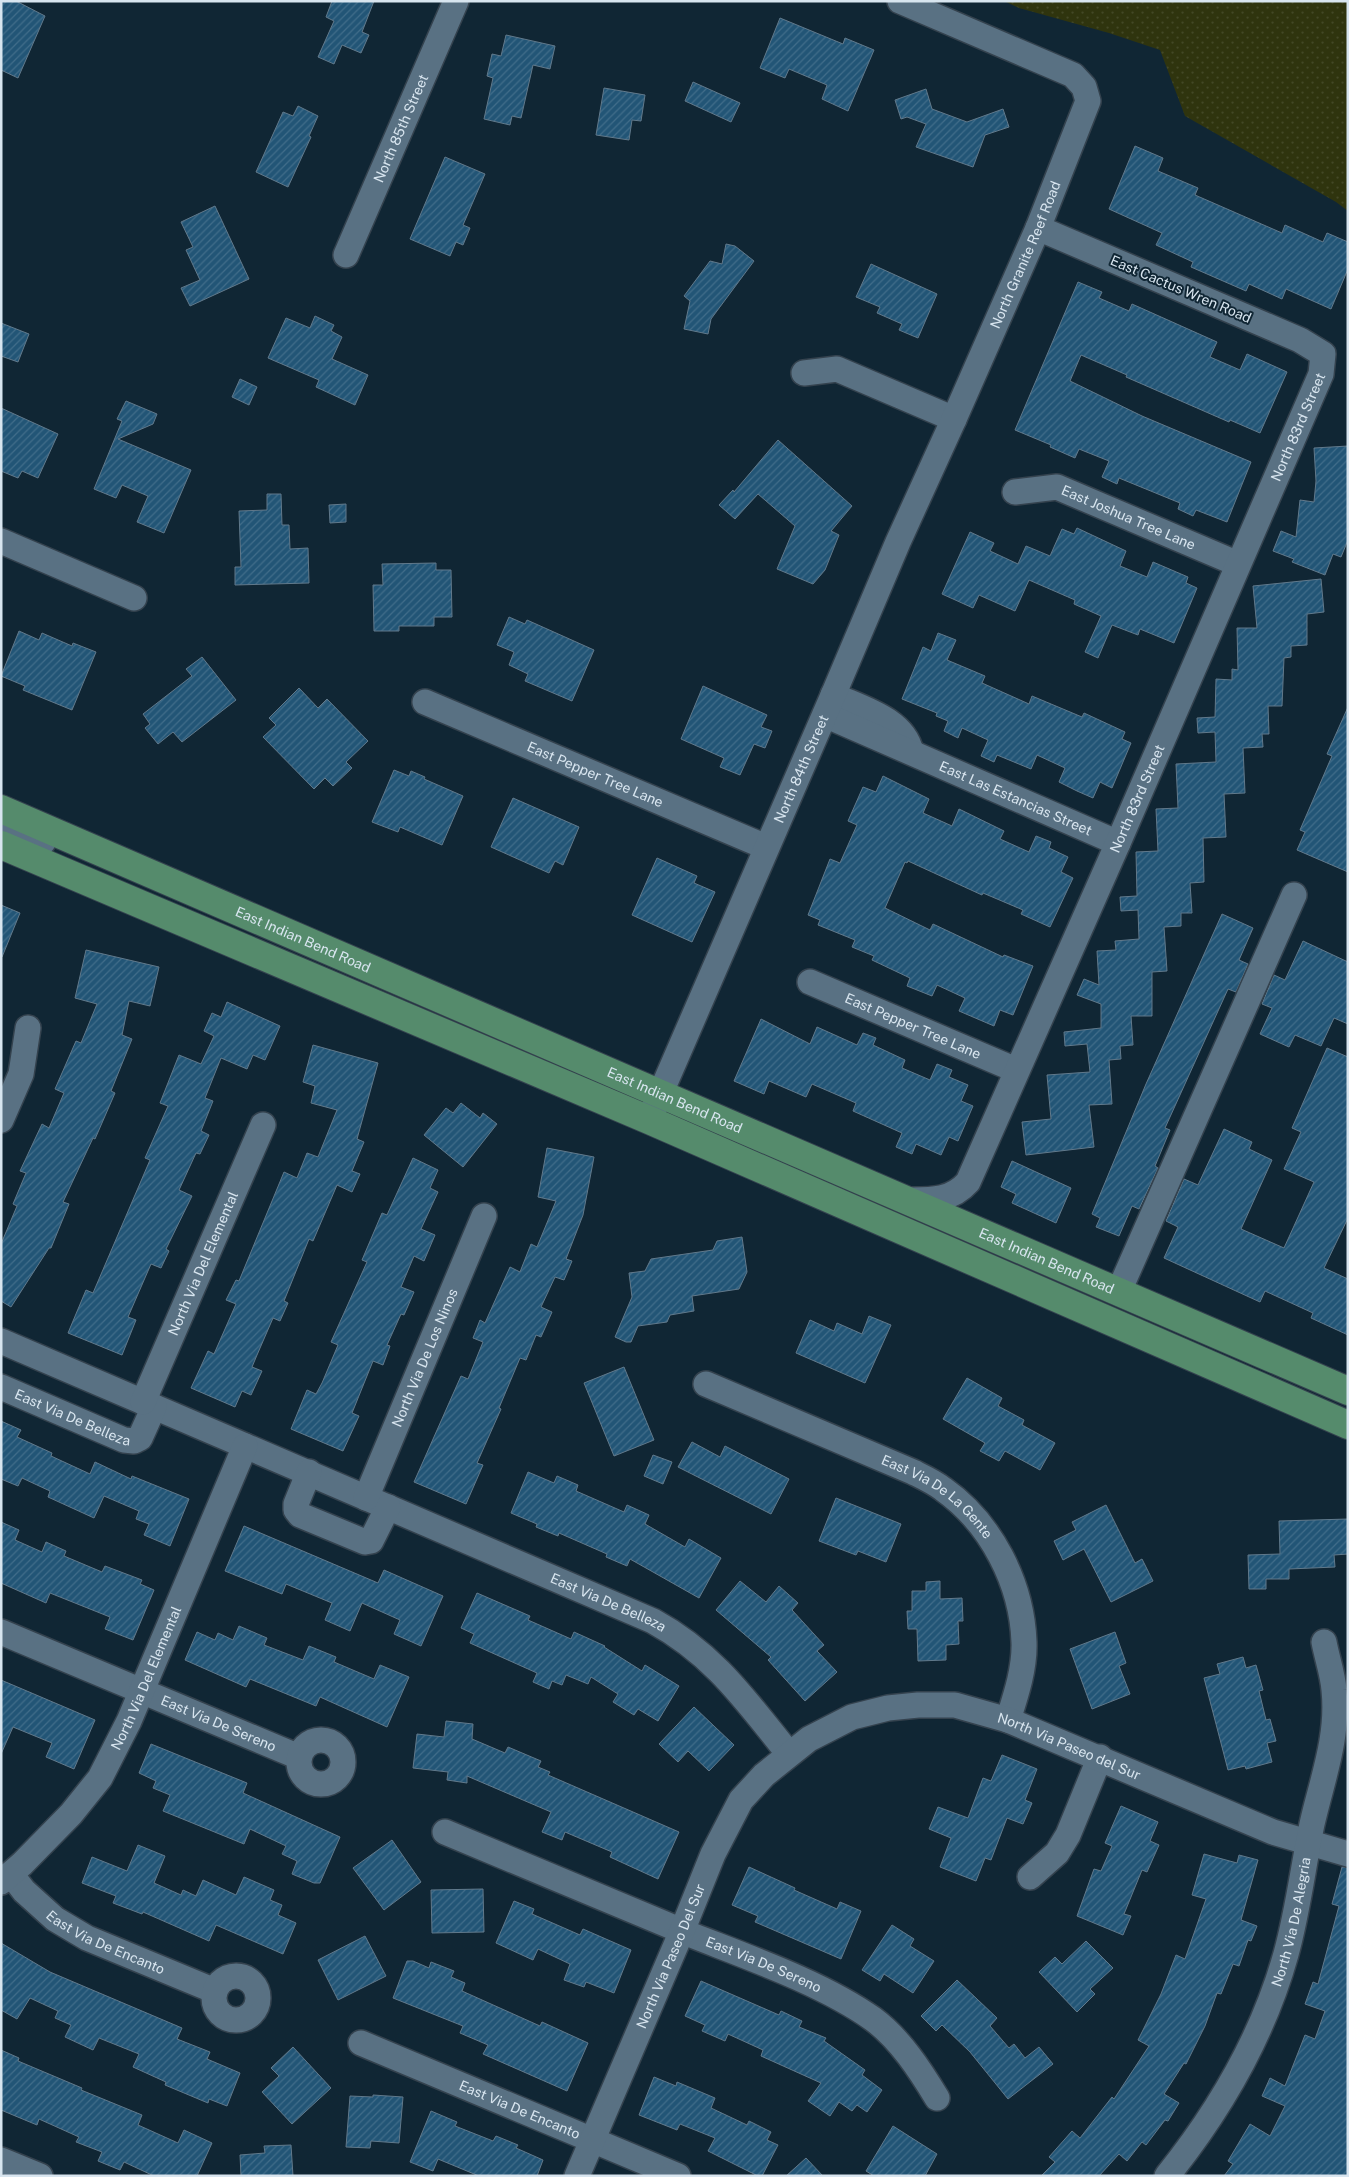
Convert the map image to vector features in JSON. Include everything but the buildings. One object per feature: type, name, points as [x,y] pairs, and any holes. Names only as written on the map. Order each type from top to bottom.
[{"type":"main road","name":"East Indian Bend Road","points":[[1,809],[1348,1390]]},
{"type":"main road","points":[[1,845],[649,1120],[1348,1426]]},
{"type":"street","name":"North 85th Street","points":[[346,256],[456,1]]},
{"type":"street","name":"North Granite Reef Road","points":[[900,1],[1073,75],[1084,87],[1088,101],[1038,228],[954,419]]},
{"type":"street","name":"East Cactus Wren Road","points":[[1038,228],[1300,340],[1323,354]]},
{"type":"street","name":"North 83rd Street","points":[[911,1200],[943,1198],[956,1193],[968,1182],[1118,843],[1321,374],[1323,354]]},
{"type":"street","points":[[804,373],[836,368],[954,419]]},
{"type":"street","name":"North 84th Street","points":[[649,1120],[898,542],[954,419]]},
{"type":"street","name":"East Joshua Tree Lane","points":[[1015,492],[1057,487],[1238,564]]},
{"type":"street","points":[[1,541],[134,598]]},
{"type":"street","name":"East Pepper Tree Lane","points":[[425,702],[766,847]]},
{"type":"street","name":"East Las Estancias Street","points":[[829,705],[912,752],[1118,843]]},
{"type":"street","points":[[1,824],[52,846],[79,843]]},
{"type":"street","points":[[1119,1291],[1294,895]]},
{"type":"street","name":"East Pepper Tree Lane","points":[[810,982],[1016,1070]]},
{"type":"street","points":[[1,1120],[21,1074],[28,1028]]},
{"type":"street","name":"North Via Del Elemental","points":[[148,1405],[263,1125]]},
{"type":"street","name":"North Via De Los Ninos","points":[[377,1502],[484,1216]]},
{"type":"street","name":"East Via De Belleza","points":[[1,1341],[606,1599],[678,1634],[705,1656],[734,1684],[789,1754]]},
{"type":"street","name":"East Via De La Gente","points":[[706,1384],[913,1472],[944,1489],[975,1518],[994,1543],[1012,1580],[1020,1612],[1024,1642],[1021,1672],[1008,1720]]},
{"type":"street","name":"East Via De Belleza","points":[[1,1387],[124,1440],[134,1441],[140,1438],[148,1405]]},
{"type":"street","name":"North Via Del Elemental","points":[[6,1878],[71,1814],[100,1778],[141,1692],[246,1446]]},
{"type":"street","points":[[309,1472],[296,1504],[296,1510],[300,1515],[365,1542],[372,1541],[375,1536],[377,1502]]},
{"type":"street","name":"East Via De Sereno","points":[[1,1632],[299,1757]]},
{"type":"street","name":"North Via De Alegria","points":[[1167,2176],[1194,2142],[1250,2049],[1268,2011],[1286,1954],[1327,1770],[1333,1730],[1334,1690],[1324,1642]]},
{"type":"street","name":"North Via Paseo del Sur","points":[[789,1754],[809,1739],[852,1717],[888,1708],[918,1705],[955,1705],[1008,1720],[1264,1829],[1309,1844],[1348,1854]]},
{"type":"street","name":"North Via Paseo Del Sur","points":[[577,2176],[682,1931],[712,1854],[741,1800],[764,1775],[789,1754]]},
{"type":"street","points":[[1030,1877],[1057,1853],[1068,1834],[1100,1758]]},
{"type":"street","name":"East Via De Sereno","points":[[445,1832],[807,1983],[843,2000],[874,2020],[903,2049],[922,2073],[937,2098]]},
{"type":"street","name":"East Via De Encanto","points":[[6,1878],[55,1918],[87,1938],[215,1991]]},
{"type":"street","name":"East Via De Encanto","points":[[361,2043],[678,2176]]},
{"type":"street","points":[[1,2160],[40,2176]]},
{"type":"green space","points":[[1004,1],[1348,1],[1348,211],[1336,202],[1185,116],[1160,50],[1109,33],[1019,8]]}]
